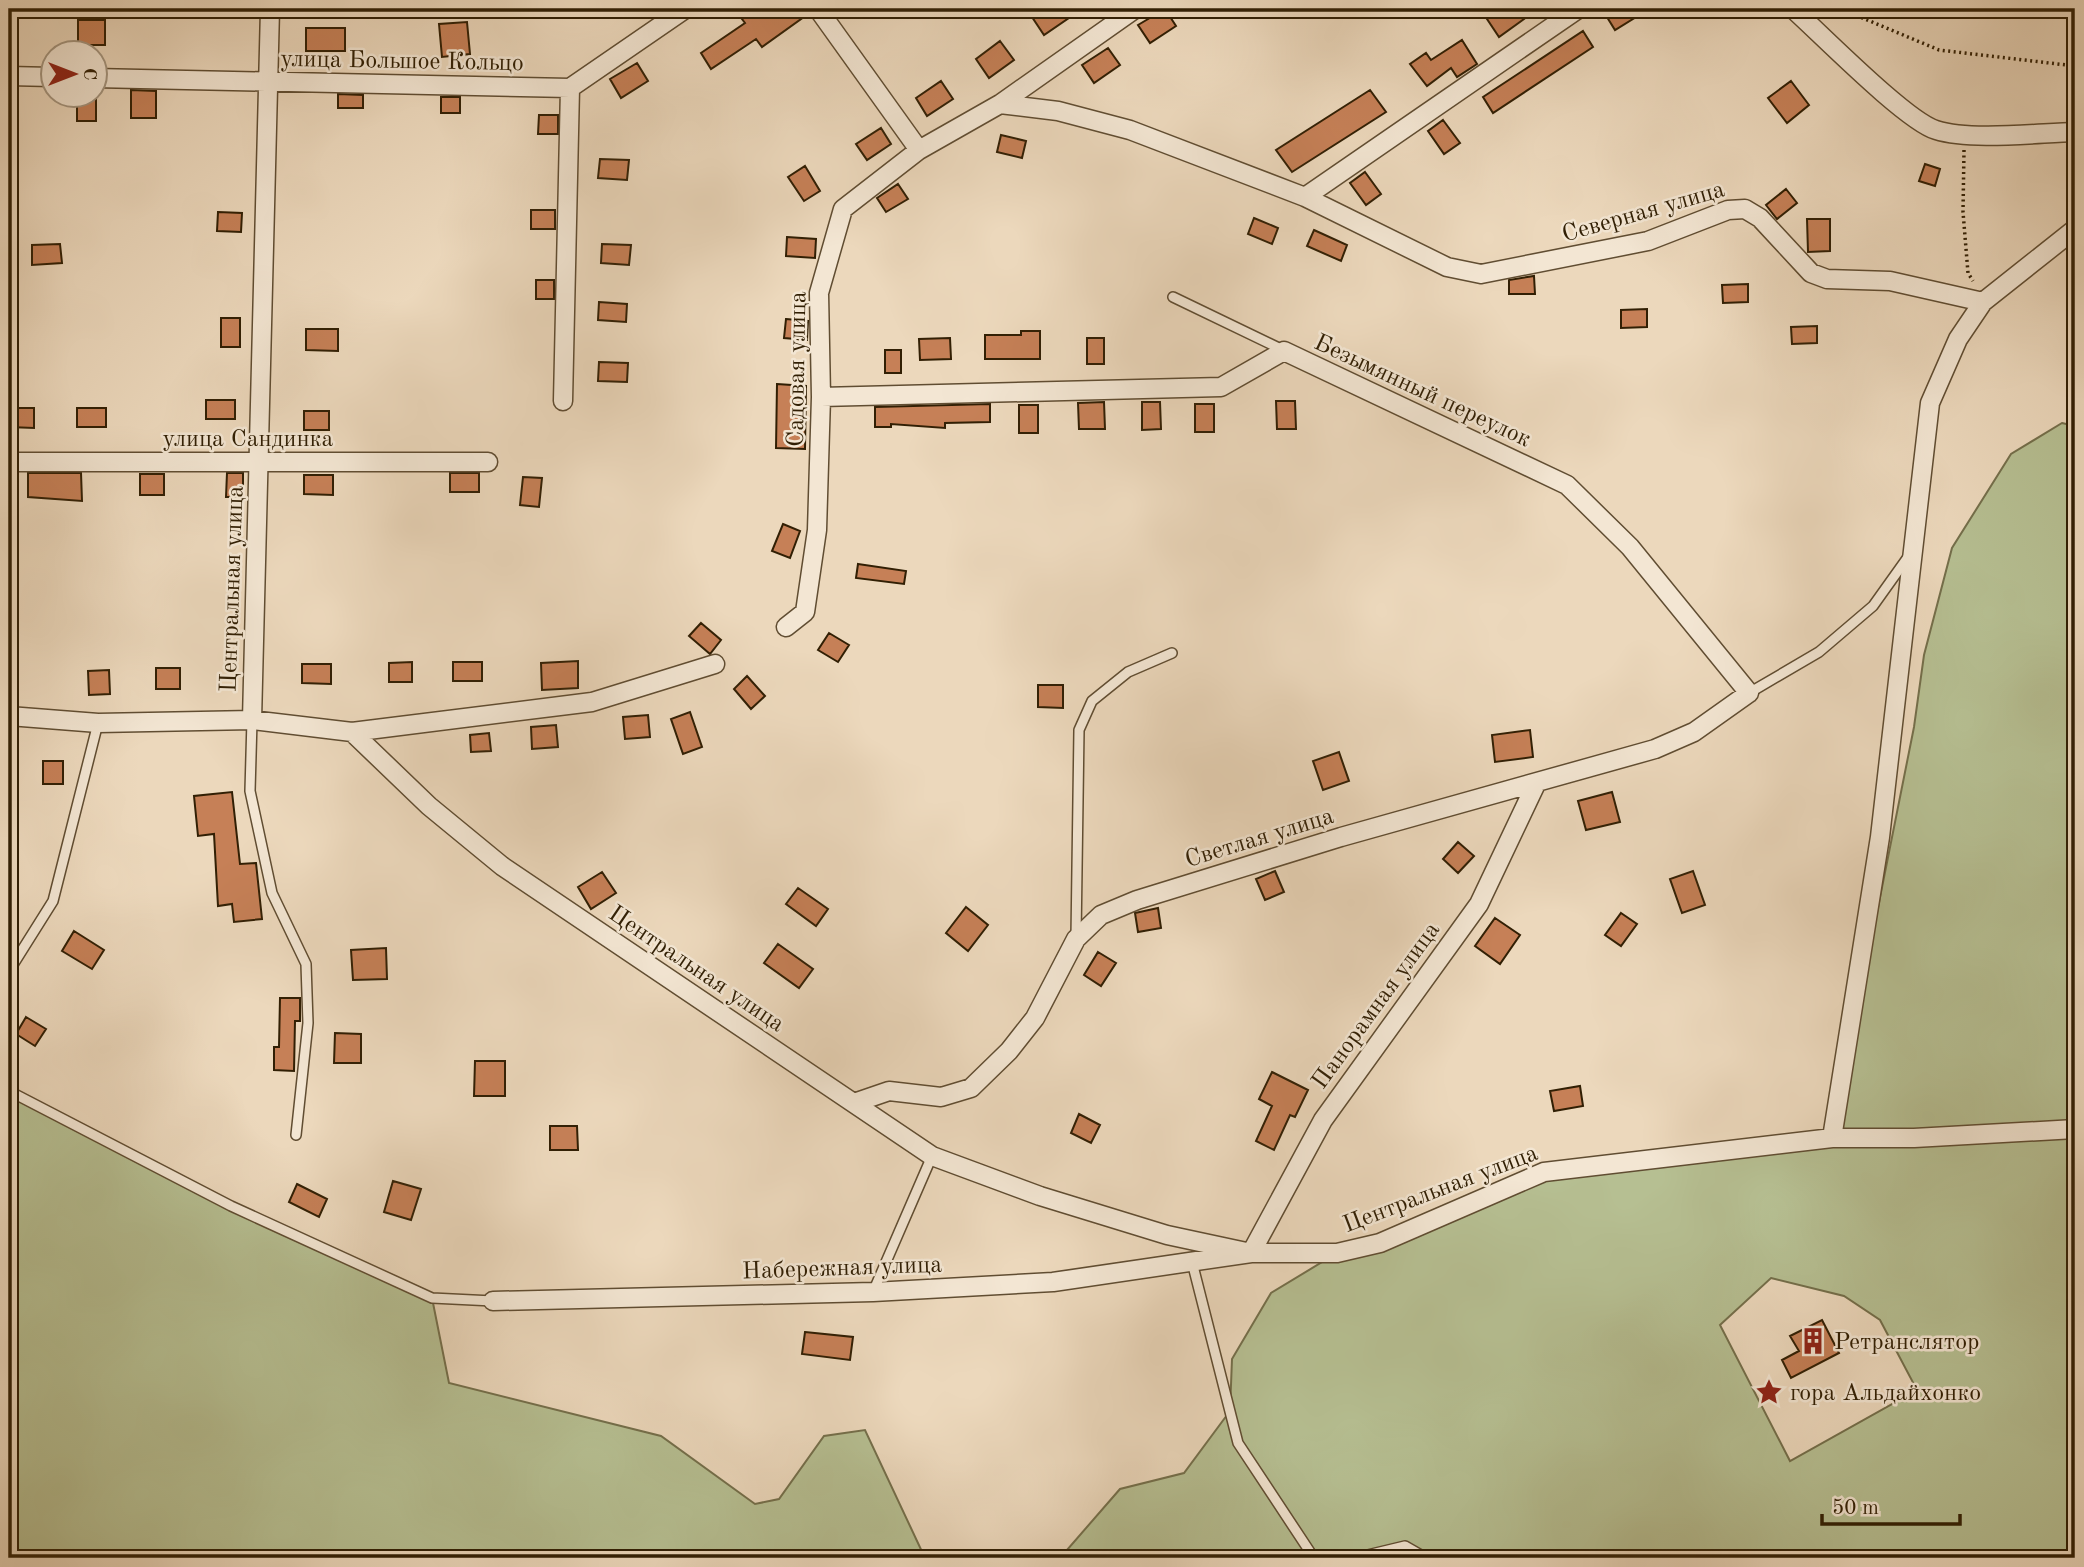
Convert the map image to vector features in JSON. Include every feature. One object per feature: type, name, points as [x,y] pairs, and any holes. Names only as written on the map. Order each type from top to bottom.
[{"type":"street","name":"Центральная улица","points":[[270,9],[252,720],[352,732],[429,806],[502,866],[932,1156],[1091,1212],[1167,1235],[1251,1253],[1337,1253],[1380,1242],[1544,1172],[1832,1138],[1914,1138],[2075,1129]]},
{"type":"street","points":[[563,401],[570,88],[685,9]]},
{"type":"street","points":[[818,9],[919,150]]},
{"type":"street","name":"Садовая улица","points":[[786,626],[805,612],[817,530],[821,397],[818,293],[843,209],[919,150],[1000,104],[1135,9]]},
{"type":"street","points":[[1305,197],[1578,9]]},
{"type":"street","points":[[1793,9],[1911,116],[1935,130],[1964,134],[2075,132]]},
{"type":"street","points":[[9,76],[38,77]]},
{"type":"street","name":"улица Большое Кольцо","points":[[108,78],[570,88]]},
{"type":"street","name":"Северная улица","points":[[1000,104],[1058,111],[1130,130],[1305,197],[1447,267],[1481,274],[1621,247],[1648,240],[1728,210],[1745,209],[1760,218],[1799,264],[1819,276],[1827,279],[1890,281],[1983,302]]},
{"type":"street","points":[[1832,1138],[1880,837],[1930,403],[1958,339],[1983,302],[2075,229]]},
{"type":"street","name":"Безымянный переулок","points":[[821,397],[1221,387],[1284,351],[1567,485],[1630,547],[1749,693]]},
{"type":"street","name":"улица Сандинка","points":[[9,462],[488,462]]},
{"type":"street","points":[[352,732],[592,702],[715,664]]},
{"type":"street","name":"Светлая улица","points":[[854,1103],[889,1091],[941,1097],[971,1088],[1009,1051],[1035,1018],[1076,939],[1101,915],[1137,900],[1341,837],[1655,749],[1694,732],[1749,693]]},
{"type":"street","points":[[9,716],[98,723],[252,720]]},
{"type":"street","name":"Панорамная улица","points":[[1251,1253],[1322,1120],[1479,904],[1536,784]]},
{"type":"street","name":"Набережная улица","points":[[494,1301],[873,1292],[1053,1282],[1251,1253]]},
{"type":"lane","points":[[1173,297],[1284,351]]},
{"type":"lane","points":[[1749,693],[1819,652],[1872,606],[1915,547]]},
{"type":"lane","points":[[1076,939],[1079,730],[1092,701],[1128,672],[1172,653]]},
{"type":"lane","points":[[252,720],[250,791],[272,893],[306,964],[308,1023],[296,1135]]},
{"type":"lane","points":[[9,971],[53,901],[98,723]]},
{"type":"lane","name":"Набережная улица","points":[[9,1091],[231,1206],[432,1298],[494,1301]]},
{"type":"lane","points":[[873,1292],[932,1156]]},
{"type":"lane","points":[[1192,1262],[1238,1443],[1314,1558]]},
{"type":"lane","points":[[1355,1558],[1405,1546],[1426,1558]]},
{"type":"path","points":[[1841,9],[1940,50],[2075,66]]},
{"type":"path","points":[[1964,134],[1963,212],[1968,273],[1983,302]]},
{"type":"green space","points":[[2062,423],[2075,426],[2075,1558],[1060,1558],[1120,1489],[1184,1473],[1230,1411],[1232,1359],[1271,1293],[1337,1253],[1544,1172],[1832,1138],[1914,727],[1924,655],[1952,548],[2011,454]],"holes":[[[1771,1278],[1844,1296],[1880,1320],[1917,1390],[1790,1461],[1720,1325]]]},
{"type":"green space","points":[[9,1091],[231,1206],[432,1298],[449,1383],[661,1436],[755,1504],[779,1499],[824,1436],[865,1430],[925,1558],[9,1558]]},
{"type":"building","points":[[757,9],[807,9],[808,14],[762,47],[756,39],[711,69],[701,53],[745,23],[742,19]]},
{"type":"building","points":[[1044,9],[1082,9],[1044,35],[1032,17]]},
{"type":"building","points":[[1165,9],[1176,26],[1150,43],[1138,25]]},
{"type":"building","points":[[1502,9],[1517,9],[1524,19],[1499,37],[1487,19]]},
{"type":"building","points":[[1602,9],[1649,9],[1615,30]]},
{"type":"building","points":[[78,20],[105,20],[105,38],[78,38]]},
{"type":"building","points":[[467,22],[470,54],[442,57],[439,24]]},
{"type":"building","points":[[306,28],[345,28],[345,51],[306,51]]},
{"type":"building","points":[[1583,31],[1593,47],[1493,113],[1483,97]]},
{"type":"building","points":[[1462,40],[1477,64],[1457,77],[1451,68],[1427,86],[1410,64],[1426,53],[1431,60]]},
{"type":"building","points":[[1000,41],[1014,60],[989,78],[976,59]]},
{"type":"building","points":[[1108,48],[1120,65],[1094,83],[1082,65]]},
{"type":"building","points":[[637,63],[648,81],[621,98],[610,79]]},
{"type":"building","points":[[941,81],[953,99],[927,116],[916,98]]},
{"type":"building","points":[[1791,81],[1809,105],[1787,123],[1768,98]]},
{"type":"building","points":[[131,90],[156,91],[156,118],[131,118]]},
{"type":"building","points":[[1370,90],[1386,112],[1292,172],[1276,150]]},
{"type":"building","points":[[338,94],[363,95],[363,108],[338,108]]},
{"type":"building","points":[[441,97],[460,97],[460,113],[441,113]]},
{"type":"building","points":[[77,108],[96,108],[96,121],[77,121]]},
{"type":"building","points":[[539,115],[558,115],[558,134],[538,134]]},
{"type":"building","points":[[1443,120],[1460,143],[1444,154],[1428,131]]},
{"type":"building","points":[[881,128],[891,144],[867,160],[856,144]]},
{"type":"building","points":[[1001,135],[1026,141],[1022,158],[997,152]]},
{"type":"building","points":[[600,159],[629,160],[627,180],[598,178]]},
{"type":"building","points":[[1925,164],[1940,169],[1935,186],[1919,181]]},
{"type":"building","points":[[805,166],[820,191],[804,201],[788,177]]},
{"type":"building","points":[[1365,172],[1381,194],[1366,205],[1350,183]]},
{"type":"building","points":[[898,184],[908,199],[886,212],[877,198]]},
{"type":"building","points":[[1786,189],[1797,203],[1777,219],[1766,205]]},
{"type":"building","points":[[531,210],[555,210],[555,229],[531,229]]},
{"type":"building","points":[[218,212],[242,213],[241,232],[217,231]]},
{"type":"building","points":[[1254,218],[1278,228],[1272,244],[1248,234]]},
{"type":"building","points":[[1807,219],[1830,219],[1830,251],[1808,252]]},
{"type":"building","points":[[1314,230],[1347,245],[1341,261],[1307,246]]},
{"type":"building","points":[[787,237],[816,239],[815,258],[786,256]]},
{"type":"building","points":[[60,244],[62,263],[32,265],[32,245]]},
{"type":"building","points":[[602,244],[631,245],[629,265],[601,263]]},
{"type":"building","points":[[1534,276],[1535,294],[1509,294],[1509,280]]},
{"type":"building","points":[[536,280],[554,280],[554,299],[536,299]]},
{"type":"building","points":[[1748,284],[1748,302],[1723,303],[1722,285]]},
{"type":"building","points":[[599,302],[627,304],[626,322],[598,320]]},
{"type":"building","points":[[1647,309],[1647,327],[1621,328],[1621,310]]},
{"type":"building","points":[[221,318],[240,318],[240,347],[221,347]]},
{"type":"building","points":[[786,319],[808,321],[807,340],[784,338]]},
{"type":"building","points":[[1817,326],[1817,343],[1792,344],[1791,327]]},
{"type":"building","points":[[306,329],[338,329],[338,351],[306,350]]},
{"type":"building","points":[[1021,331],[1040,331],[1040,359],[985,359],[985,335],[1021,335]]},
{"type":"building","points":[[950,338],[951,359],[920,360],[919,339]]},
{"type":"building","points":[[1087,338],[1104,338],[1104,364],[1087,364]]},
{"type":"building","points":[[885,350],[901,350],[901,373],[885,373]]},
{"type":"building","points":[[599,362],[628,363],[627,382],[598,381]]},
{"type":"building","points":[[777,384],[806,386],[805,449],[776,448]]},
{"type":"building","points":[[206,400],[235,400],[235,419],[206,419]]},
{"type":"building","points":[[1276,401],[1295,401],[1296,429],[1277,429]]},
{"type":"building","points":[[1104,402],[1105,429],[1079,429],[1078,403]]},
{"type":"building","points":[[1142,402],[1160,402],[1161,429],[1142,430]]},
{"type":"building","points":[[990,404],[990,422],[945,423],[945,428],[891,424],[891,427],[875,427],[875,407]]},
{"type":"building","points":[[1195,404],[1214,404],[1214,432],[1195,432]]},
{"type":"building","points":[[1019,405],[1038,405],[1038,433],[1019,433]]},
{"type":"building","points":[[9,408],[34,408],[34,428],[9,427]]},
{"type":"building","points":[[77,408],[106,408],[106,427],[77,427]]},
{"type":"building","points":[[304,411],[329,411],[329,430],[304,430]]},
{"type":"building","points":[[28,473],[81,473],[82,501],[28,497]]},
{"type":"building","points":[[227,473],[243,473],[243,497],[226,497]]},
{"type":"building","points":[[450,473],[479,473],[479,492],[450,492]]},
{"type":"building","points":[[140,474],[164,474],[164,495],[140,495]]},
{"type":"building","points":[[304,475],[333,475],[333,495],[304,494]]},
{"type":"building","points":[[523,477],[542,478],[539,507],[520,505]]},
{"type":"building","points":[[783,524],[800,531],[790,558],[772,551]]},
{"type":"building","points":[[858,564],[906,571],[904,584],[856,578]]},
{"type":"building","points":[[701,623],[721,640],[710,654],[689,636]]},
{"type":"building","points":[[829,633],[849,645],[838,662],[818,650]]},
{"type":"building","points":[[578,661],[578,688],[542,690],[541,663]]},
{"type":"building","points":[[412,662],[412,682],[389,682],[389,663]]},
{"type":"building","points":[[453,662],[482,662],[482,681],[453,681]]},
{"type":"building","points":[[302,664],[331,664],[331,684],[302,683]]},
{"type":"building","points":[[156,668],[180,668],[180,689],[156,689]]},
{"type":"building","points":[[109,670],[110,694],[89,695],[88,671]]},
{"type":"building","points":[[747,676],[765,696],[751,709],[734,689]]},
{"type":"building","points":[[1038,685],[1063,685],[1063,708],[1038,707]]},
{"type":"building","points":[[690,712],[702,747],[683,754],[671,719]]},
{"type":"building","points":[[648,715],[650,737],[625,739],[623,717]]},
{"type":"building","points":[[556,725],[558,747],[532,749],[531,727]]},
{"type":"building","points":[[1530,730],[1533,757],[1495,762],[1492,735]]},
{"type":"building","points":[[489,733],[491,751],[471,752],[470,735]]},
{"type":"building","points":[[1339,752],[1349,781],[1323,790],[1313,761]]},
{"type":"building","points":[[43,761],[63,761],[63,784],[43,784]]},
{"type":"building","points":[[232,792],[240,864],[256,863],[262,919],[234,922],[232,904],[218,906],[214,834],[198,836],[194,796]]},
{"type":"building","points":[[1612,792],[1620,822],[1586,830],[1578,801]]},
{"type":"building","points":[[1458,842],[1474,856],[1458,873],[1443,859]]},
{"type":"building","points":[[1275,871],[1284,892],[1265,900],[1256,879]]},
{"type":"building","points":[[1693,871],[1705,905],[1682,913],[1670,879]]},
{"type":"building","points":[[602,872],[616,893],[591,909],[578,887]]},
{"type":"building","points":[[798,888],[828,909],[816,926],[786,904]]},
{"type":"building","points":[[966,907],[988,925],[968,951],[946,933]]},
{"type":"building","points":[[1158,908],[1161,928],[1138,932],[1135,913]]},
{"type":"building","points":[[1621,913],[1637,924],[1621,946],[1605,935]]},
{"type":"building","points":[[1495,918],[1520,935],[1500,964],[1475,946]]},
{"type":"building","points":[[74,931],[104,950],[92,969],[62,951]]},
{"type":"building","points":[[778,944],[813,969],[799,988],[764,963]]},
{"type":"building","points":[[386,948],[387,979],[353,980],[351,950]]},
{"type":"building","points":[[1098,952],[1116,963],[1101,986],[1084,975]]},
{"type":"building","points":[[280,998],[300,998],[300,1021],[295,1021],[294,1071],[274,1070],[274,1047],[279,1047]]},
{"type":"building","points":[[26,1017],[46,1029],[35,1046],[16,1034]]},
{"type":"building","points":[[335,1033],[361,1034],[361,1063],[334,1063]]},
{"type":"building","points":[[475,1061],[505,1061],[505,1096],[474,1096]]},
{"type":"building","points":[[1272,1072],[1308,1090],[1295,1117],[1290,1115],[1274,1150],[1256,1141],[1272,1106],[1259,1099]]},
{"type":"building","points":[[1580,1086],[1583,1106],[1554,1111],[1550,1091]]},
{"type":"building","points":[[1079,1114],[1100,1125],[1091,1143],[1071,1133]]},
{"type":"building","points":[[550,1126],[577,1126],[578,1150],[550,1150]]},
{"type":"building","points":[[393,1181],[421,1189],[411,1220],[384,1212]]},
{"type":"building","points":[[297,1184],[327,1199],[319,1217],[289,1202]]},
{"type":"building","name":"Ретранслятор","points":[[1822,1320],[1839,1353],[1791,1378],[1782,1360],[1799,1351],[1790,1336]]},
{"type":"building","points":[[805,1332],[853,1337],[850,1360],[802,1354]]},
{"type":"place","name":"Ретранслятор","points":[[1813,1341]]},
{"type":"place","name":"гора Альдайхонко","points":[[1769,1392]]}]
